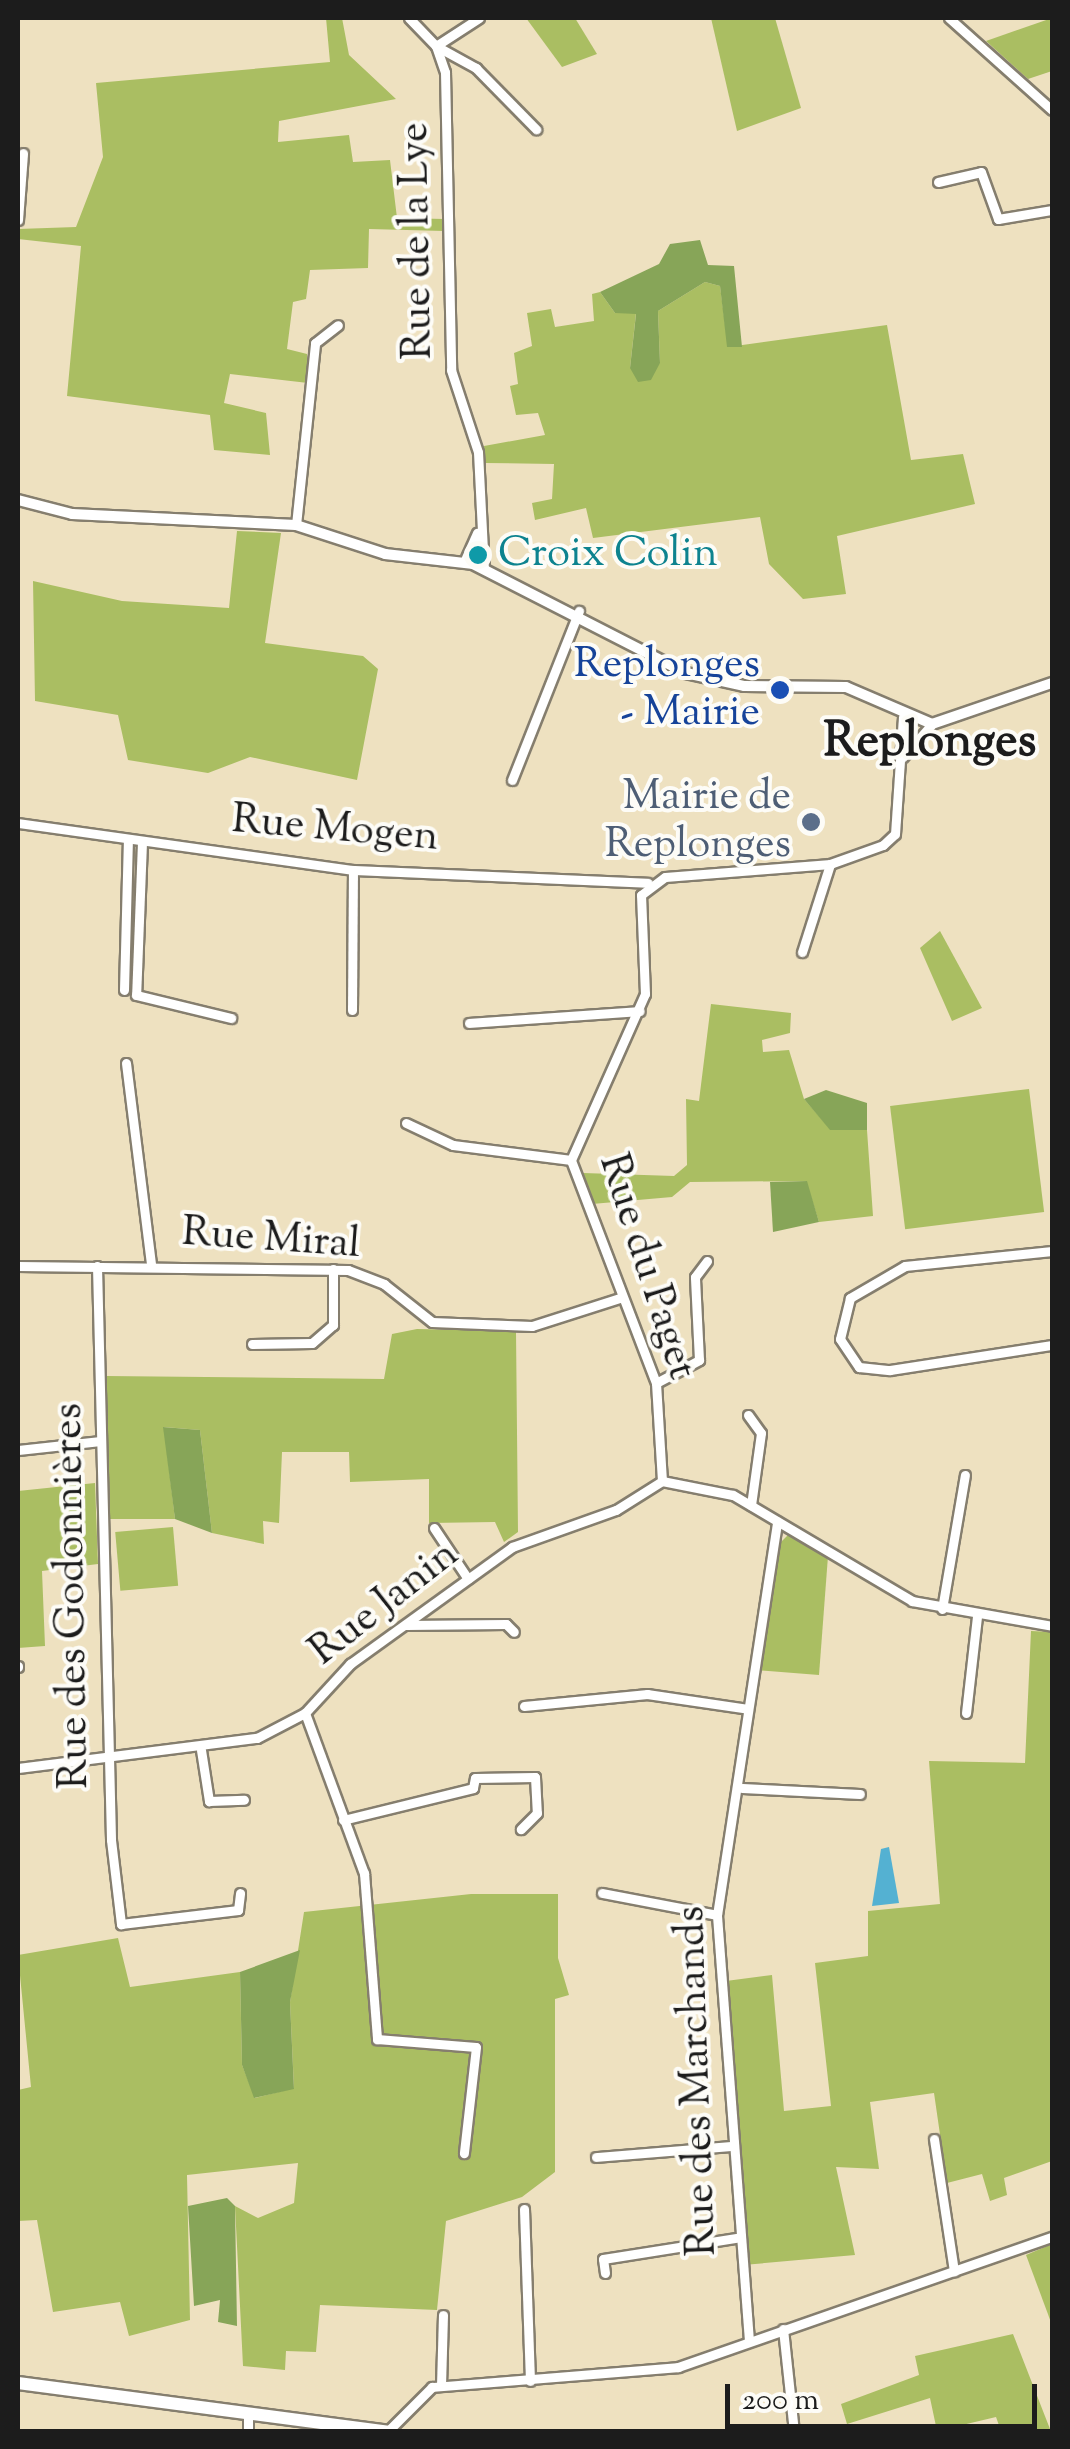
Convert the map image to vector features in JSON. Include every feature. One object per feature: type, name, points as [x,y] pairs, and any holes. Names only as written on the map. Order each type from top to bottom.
[{"type":"main road","points":[[18,2384],[389,2431]]},
{"type":"street","points":[[409,18],[436,46],[476,68],[536,129]]},
{"type":"street","points":[[436,46],[479,18]]},
{"type":"street","points":[[949,18],[1052,110]]},
{"type":"street","name":"Rue de la Lye","points":[[436,46],[449,110],[452,370],[478,452],[478,531],[484,568]]},
{"type":"street","points":[[18,220],[23,153]]},
{"type":"street","points":[[938,182],[981,172],[998,219],[1052,210]]},
{"type":"street","points":[[296,525],[315,344],[338,326]]},
{"type":"street","points":[[18,500],[72,514],[296,525],[385,554],[464,562],[580,612],[686,673],[744,686],[846,688],[904,716],[932,724]]},
{"type":"street","name":"Rue de la Lye","points":[[464,562],[478,531]]},
{"type":"street","points":[[512,780],[580,612]]},
{"type":"street","points":[[902,759],[932,724],[1052,683]]},
{"type":"street","points":[[648,883],[830,864],[895,834],[904,716]]},
{"type":"street","name":"Rue Mogen","points":[[18,822],[353,870],[648,883]]},
{"type":"street","points":[[124,990],[128,840]]},
{"type":"street","points":[[142,842],[136,995],[231,1018]]},
{"type":"street","points":[[802,952],[830,864]]},
{"type":"street","points":[[352,1010],[353,870]]},
{"type":"street","name":"Rue du Paget","points":[[648,883],[638,920],[640,1012],[571,1160],[620,1298],[656,1383],[662,1481]]},
{"type":"street","points":[[468,1023],[640,1012]]},
{"type":"street","points":[[126,1063],[151,1265]]},
{"type":"street","points":[[406,1123],[453,1145],[571,1160]]},
{"type":"street","points":[[1052,1251],[905,1266],[850,1298],[840,1339],[859,1366],[890,1370],[1052,1345]]},
{"type":"street","points":[[656,1383],[699,1360],[695,1277],[707,1261]]},
{"type":"street","name":"Rue Miral","points":[[18,1266],[333,1269],[384,1284],[432,1322],[532,1326],[620,1298]]},
{"type":"street","name":"Rue des Godonnières","points":[[97,1266],[109,1763],[121,1924],[238,1910],[240,1893]]},
{"type":"street","points":[[252,1344],[312,1343],[332,1325],[333,1269]]},
{"type":"street","points":[[748,1415],[761,1433],[751,1504]]},
{"type":"street","points":[[18,1450],[101,1442]]},
{"type":"street","points":[[942,1609],[965,1475]]},
{"type":"street","points":[[662,1481],[751,1504],[912,1601],[976,1617],[1052,1626]]},
{"type":"street","name":"Rue Janin","points":[[18,1768],[109,1763],[257,1738],[305,1713],[404,1625],[523,1542],[616,1510],[662,1481]]},
{"type":"street","name":"Rue des Marchands","points":[[750,2341],[736,2238],[730,2146],[734,2081],[717,1915],[742,1788],[748,1708],[777,1522]]},
{"type":"street","points":[[434,1528],[468,1578]]},
{"type":"street","points":[[966,1713],[976,1617]]},
{"type":"street","points":[[404,1625],[506,1624],[514,1632]]},
{"type":"street","points":[[524,1706],[647,1694],[748,1708]]},
{"type":"street","points":[[305,1713],[370,1898],[377,2040],[476,2047],[464,2152]]},
{"type":"street","points":[[201,1750],[209,1801],[244,1800]]},
{"type":"street","points":[[343,1820],[473,1788],[476,1778],[535,1776],[537,1813],[521,1829]]},
{"type":"street","points":[[742,1788],[860,1794]]},
{"type":"street","points":[[602,1893],[717,1915]]},
{"type":"street","points":[[934,2139],[954,2270]]},
{"type":"street","points":[[596,2157],[730,2146]]},
{"type":"street","points":[[524,2208],[530,2381]]},
{"type":"street","points":[[389,2431],[418,2392],[442,2386],[647,2373],[1052,2236]]},
{"type":"street","points":[[605,2273],[602,2259],[736,2238]]},
{"type":"street","points":[[442,2386],[443,2315]]},
{"type":"street","points":[[783,2329],[794,2432]]},
{"type":"street","points":[[248,2412],[248,2432]]},
{"type":"green space","points":[[326,18],[342,18],[349,55],[396,99],[279,121],[278,142],[349,135],[353,162],[390,160],[397,218],[445,219],[444,231],[369,229],[368,268],[310,270],[306,299],[293,302],[287,349],[307,354],[308,383],[230,374],[224,403],[266,413],[270,455],[214,450],[210,415],[67,396],[81,246],[18,239],[18,229],[76,227],[103,157],[96,83],[330,62]]},
{"type":"green space","points":[[526,18],[575,18],[597,54],[562,67]]},
{"type":"green space","points":[[711,18],[775,18],[801,108],[737,131]]},
{"type":"green space","points":[[1052,18],[1052,71],[1028,79],[986,41]]},
{"type":"green space","points":[[700,240],[708,265],[734,266],[742,347],[727,347],[720,286],[705,282],[658,311],[660,363],[651,380],[638,382],[630,368],[636,314],[615,313],[600,292],[659,264],[670,244]]},
{"type":"green space","points":[[705,282],[720,286],[728,347],[887,325],[911,460],[963,454],[975,504],[837,536],[846,594],[803,599],[769,564],[760,517],[593,538],[586,508],[535,520],[532,503],[552,499],[554,464],[485,463],[484,446],[545,435],[538,413],[516,415],[510,386],[518,384],[514,353],[532,346],[527,313],[551,309],[555,327],[594,321],[592,294],[600,292],[615,313],[636,313],[630,368],[660,363],[658,311]]},
{"type":"green space","points":[[237,531],[281,533],[265,643],[363,656],[378,669],[357,780],[250,757],[208,773],[128,760],[118,715],[35,701],[33,581],[122,601],[229,608]]},
{"type":"green space","points":[[940,931],[982,1008],[952,1021],[920,948]]},
{"type":"green space","points":[[711,1004],[791,1013],[790,1033],[762,1040],[763,1052],[789,1050],[804,1099],[831,1130],[867,1130],[873,1216],[819,1222],[806,1181],[690,1182],[672,1197],[592,1204],[583,1173],[674,1176],[687,1165],[686,1099],[699,1101]]},
{"type":"green space","points":[[1029,1089],[1044,1212],[905,1229],[890,1106]]},
{"type":"green space","points":[[826,1090],[867,1103],[867,1130],[830,1130],[804,1099]]},
{"type":"green space","points":[[807,1181],[819,1222],[773,1232],[770,1182]]},
{"type":"green space","points":[[417,1329],[516,1331],[518,1532],[504,1542],[495,1522],[429,1523],[429,1479],[350,1482],[349,1452],[282,1452],[279,1523],[263,1521],[264,1544],[212,1533],[200,1430],[164,1427],[175,1519],[110,1519],[106,1376],[384,1379],[392,1334]]},
{"type":"green space","points":[[163,1427],[200,1430],[212,1533],[175,1519]]},
{"type":"green space","points":[[95,1483],[98,1564],[42,1571],[45,1646],[18,1648],[18,1491]]},
{"type":"green space","points":[[173,1527],[178,1586],[120,1591],[115,1532]]},
{"type":"green space","points":[[789,1534],[828,1556],[819,1675],[754,1670],[775,1548]]},
{"type":"green space","points":[[1031,1631],[1052,1632],[1052,2161],[1004,2178],[1007,2195],[990,2201],[982,2174],[947,2183],[934,2093],[870,2102],[879,2169],[836,2167],[855,2255],[743,2265],[726,1981],[772,1975],[784,2111],[831,2106],[815,1963],[868,1956],[868,1911],[940,1904],[929,1761],[1025,1763]]},
{"type":"green space","points":[[471,1894],[558,1894],[558,1958],[569,1995],[555,1999],[555,2172],[522,2197],[446,2221],[437,2310],[320,2305],[316,2352],[286,2351],[285,2370],[243,2366],[235,2206],[258,2218],[294,2203],[298,2163],[187,2175],[190,2320],[129,2336],[120,2302],[53,2312],[37,2220],[18,2221],[18,2090],[31,2087],[18,1955],[118,1938],[130,1987],[240,1972],[242,2065],[255,2098],[294,2088],[290,2002],[304,1912]]},
{"type":"green space","points":[[300,1950],[290,2002],[294,2089],[254,2098],[242,2065],[240,1972]]},
{"type":"green space","points":[[227,2198],[235,2206],[237,2326],[218,2322],[220,2300],[194,2306],[188,2206]]},
{"type":"green space","points":[[1052,2244],[1052,2325],[1026,2255]]},
{"type":"green space","points":[[1013,2334],[1050,2429],[1001,2431],[996,2417],[937,2431],[930,2398],[847,2424],[841,2404],[919,2375],[915,2356]]},
{"type":"water","points":[[889,1847],[899,1903],[872,1906],[881,1849]]},
{"type":"place","name":"Croix Colin","points":[[478,555]]},
{"type":"place","name":"Replonges - Mairie","points":[[780,690]]},
{"type":"place","name":"Mairie de Replonges","points":[[811,822]]},
{"type":"district","name":"Replonges","points":[[930,744]]}]
